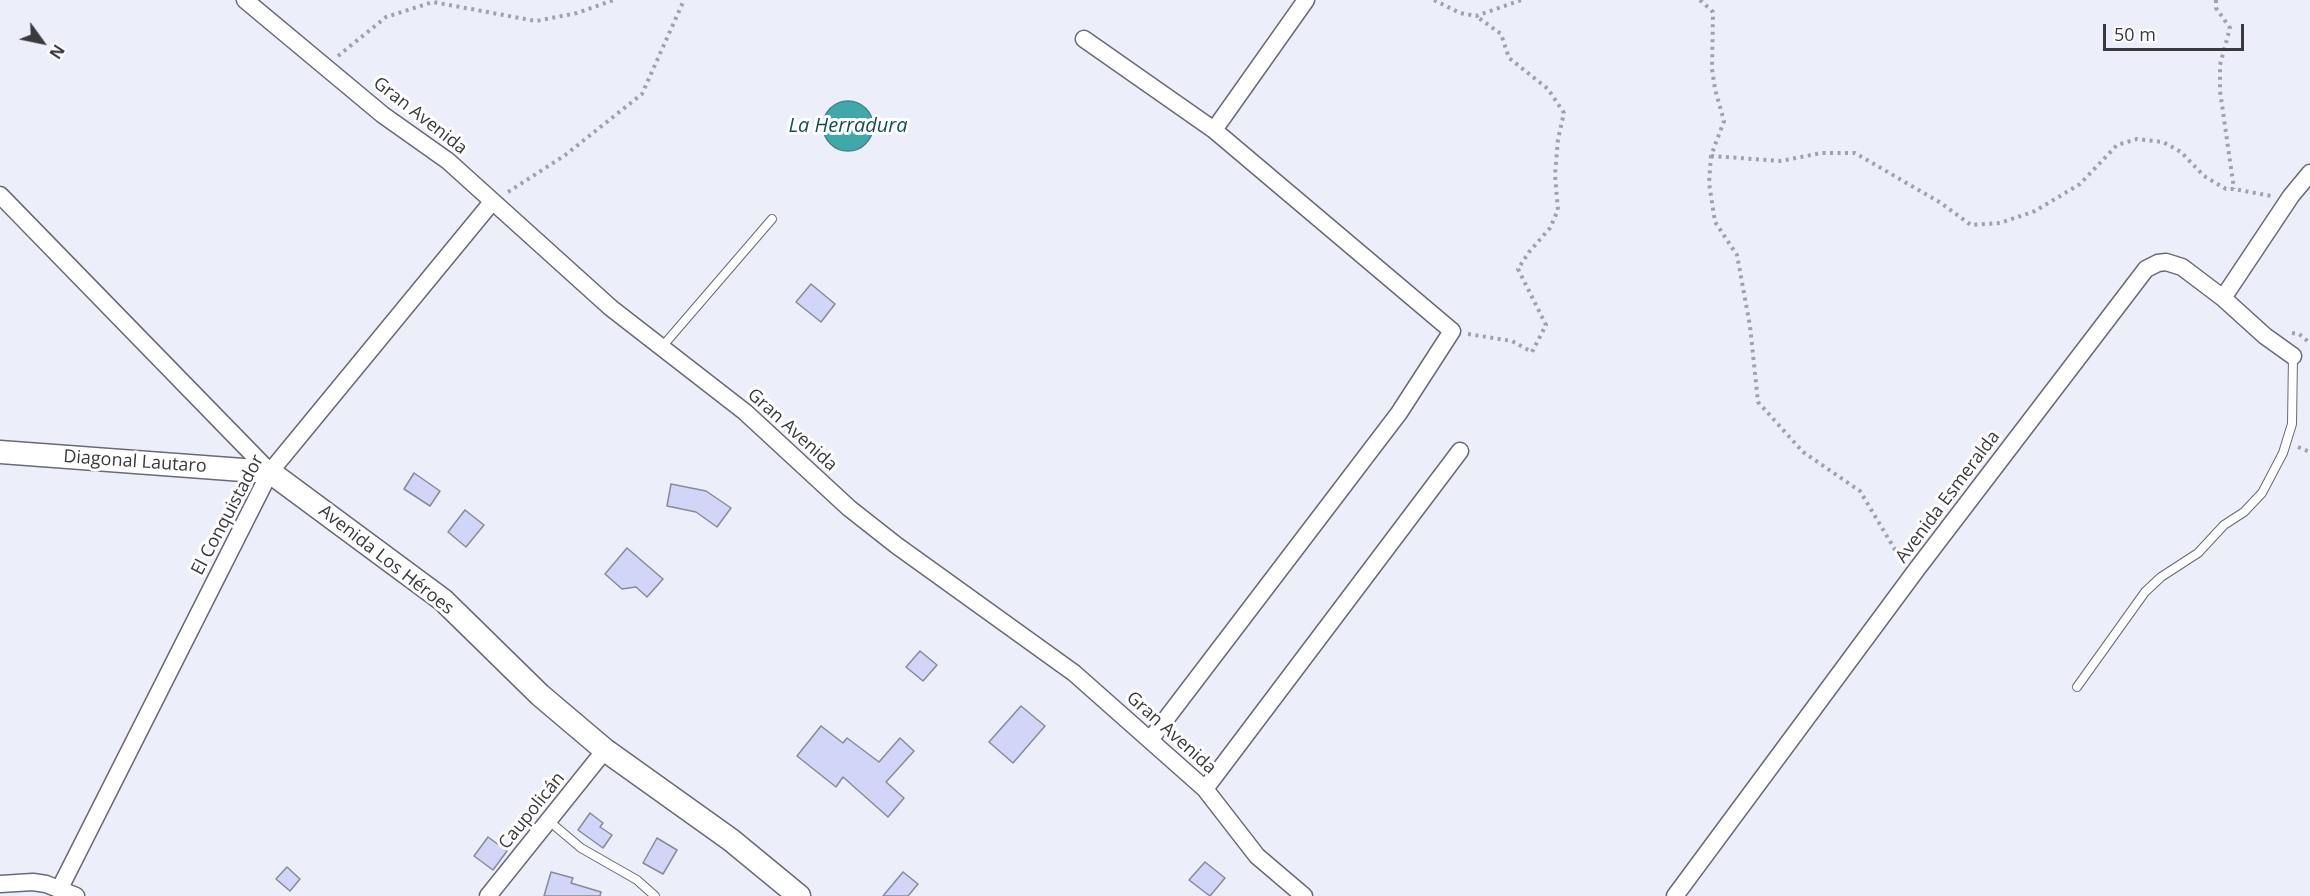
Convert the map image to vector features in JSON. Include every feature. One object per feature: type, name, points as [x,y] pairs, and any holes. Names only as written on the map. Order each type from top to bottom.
[{"type":"street","name":"Gran Avenida","points":[[245,0],[384,115],[448,161],[610,308],[745,412],[877,531],[1074,673],[1205,789],[1257,856],[1304,896]]},
{"type":"street","points":[[1214,130],[1306,0]]},
{"type":"street","points":[[1084,39],[1214,130],[1452,331],[1400,413],[1150,740]]},
{"type":"street","points":[[2223,298],[2291,196],[2310,173]]},
{"type":"street","name":"Avenida Los Héroes","points":[[0,195],[270,472],[443,600],[540,695],[605,750],[731,840],[799,896]]},
{"type":"street","name":"El Conquistador","points":[[60,888],[270,472],[492,202]]},
{"type":"street","name":"Avenida Esmeralda","points":[[1676,896],[1917,569],[2146,269],[2158,262],[2175,263],[2223,298],[2265,336],[2293,356]]},
{"type":"street","points":[[1205,789],[1460,451]]},
{"type":"street","name":"Diagonal Lautaro","points":[[0,452],[270,472]]},
{"type":"street","name":"Caupolicán","points":[[488,896],[605,750]]},
{"type":"street","points":[[0,884],[33,882],[60,888],[76,896]]},
{"type":"lane","points":[[661,348],[772,219]]},
{"type":"lane","points":[[2078,687],[2145,591],[2198,554],[2224,525],[2244,512],[2262,493],[2283,453],[2292,423],[2293,356]]},
{"type":"lane","points":[[549,820],[581,848],[637,880],[656,896]]},
{"type":"path","points":[[326,66],[386,17],[433,2],[536,21],[577,13],[614,0]]},
{"type":"path","points":[[492,202],[564,156],[642,94],[684,0]]},
{"type":"path","points":[[1434,0],[1460,13],[1476,16],[1501,34],[1509,58],[1548,89],[1564,113],[1558,139],[1555,175],[1558,210],[1550,228],[1518,269],[1545,326],[1532,352],[1512,341],[1452,331]]},
{"type":"path","points":[[1476,16],[1521,0]]},
{"type":"path","points":[[1700,0],[1713,12],[1712,69],[1724,121],[1711,156],[1709,183],[1715,222],[1737,255],[1750,326],[1758,402],[1803,452],[1860,491],[1905,565],[1917,569]]},
{"type":"path","points":[[2216,0],[2216,8],[2230,28],[2220,65],[2220,91],[2234,189]]},
{"type":"path","points":[[1711,156],[1781,161],[1821,153],[1855,153],[1941,203],[1971,225],[2000,223],[2035,211],[2080,184],[2117,145],[2137,139],[2163,142],[2181,152],[2204,176],[2226,189],[2272,197],[2291,196]]},
{"type":"water","name":"La Herradura","points":[[848,101],[866,108],[873,126],[866,144],[848,151],[830,144],[823,126],[830,108]]},
{"type":"building","points":[[811,284],[835,304],[821,322],[796,302]]},
{"type":"building","points":[[414,473],[440,491],[430,506],[404,489]]},
{"type":"building","points":[[671,484],[706,491],[731,508],[717,527],[696,512],[667,506]]},
{"type":"building","points":[[465,510],[484,525],[466,547],[448,532]]},
{"type":"building","points":[[627,548],[663,579],[647,597],[636,587],[622,589],[605,574]]},
{"type":"building","points":[[920,651],[937,665],[923,681],[906,667]]},
{"type":"building","points":[[1021,706],[1045,726],[1013,763],[989,742]]},
{"type":"building","points":[[821,726],[843,743],[847,738],[879,762],[900,738],[914,751],[886,782],[904,798],[888,817],[843,777],[836,787],[797,756]]},
{"type":"building","points":[[590,813],[603,823],[600,827],[612,835],[603,848],[578,830]]},
{"type":"building","points":[[488,837],[507,851],[493,870],[474,856]]},
{"type":"building","points":[[657,838],[677,850],[663,874],[643,863]]},
{"type":"building","points":[[1205,862],[1225,878],[1210,896],[1189,880]]},
{"type":"building","points":[[287,867],[300,879],[290,891],[276,879]]},
{"type":"building","points":[[551,872],[573,878],[571,883],[601,892],[600,896],[544,896]]},
{"type":"building","points":[[903,872],[918,884],[908,896],[883,896]]}]
